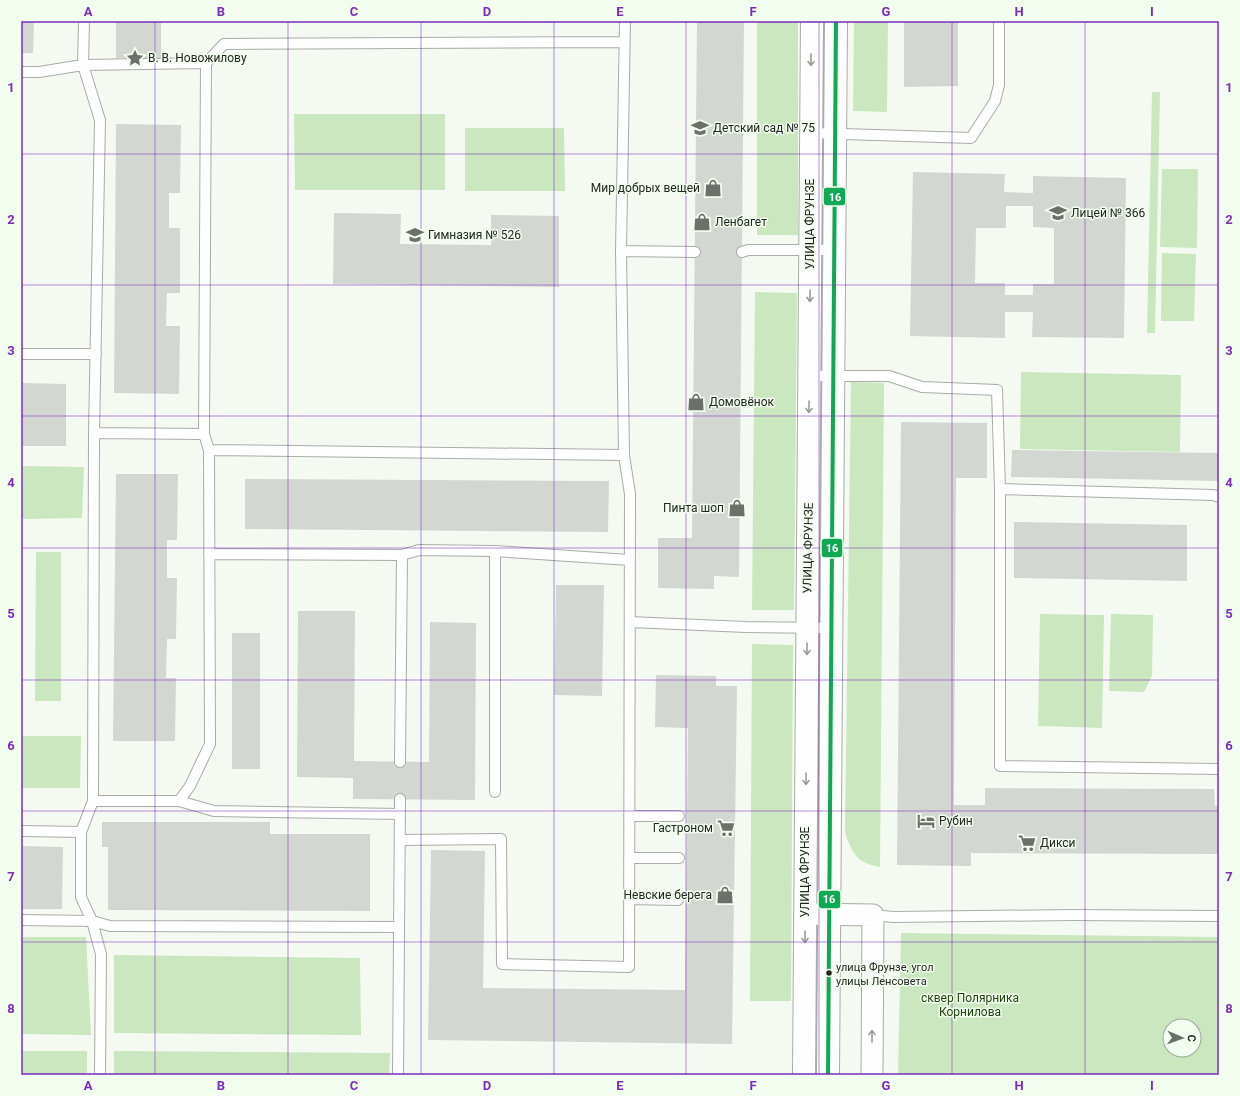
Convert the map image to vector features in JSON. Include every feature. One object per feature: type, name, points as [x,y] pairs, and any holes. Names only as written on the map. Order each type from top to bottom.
[{"type":"street","name":"УЛИЦА ФРУНЗЕ","points":[[804,1075],[812,21]]},
{"type":"street","name":"УЛИЦА ФРУНЗЕ","points":[[828,1075],[836,21]]},
{"type":"street","points":[[805,914],[874,915],[872,1075]]},
{"type":"lane","points":[[84,21],[83,65],[100,120],[94,432],[93,801],[81,832],[81,897],[92,921],[101,954],[100,1075]]},
{"type":"lane","points":[[401,840],[501,839],[502,964],[628,967],[630,494],[624,455],[621,251],[625,21]]},
{"type":"lane","points":[[811,133],[971,138],[995,101],[999,85],[999,21]]},
{"type":"lane","points":[[179,801],[190,786],[210,744],[209,450],[204,434],[206,63],[224,44],[624,42]]},
{"type":"lane","points":[[21,72],[39,72],[83,65],[206,63]]},
{"type":"lane","points":[[742,252],[748,250],[834,250]]},
{"type":"lane","points":[[621,251],[695,252]]},
{"type":"lane","points":[[21,354],[96,354]]},
{"type":"lane","points":[[809,376],[889,376],[922,387],[998,390],[1000,489],[1000,766],[1219,768]]},
{"type":"lane","points":[[94,432],[204,434]]},
{"type":"lane","points":[[209,450],[624,455]]},
{"type":"lane","points":[[1000,489],[1213,495],[1219,497]]},
{"type":"lane","points":[[209,554],[402,555],[419,550],[495,551],[629,560]]},
{"type":"lane","points":[[495,551],[495,792]]},
{"type":"lane","points":[[400,762],[402,555]]},
{"type":"lane","points":[[630,622],[831,628]]},
{"type":"lane","points":[[398,1075],[398,927],[401,840],[400,800]]},
{"type":"lane","points":[[93,801],[179,801],[214,811],[400,814]]},
{"type":"lane","points":[[629,816],[680,816]]},
{"type":"lane","points":[[21,831],[81,832]]},
{"type":"lane","points":[[629,858],[679,858]]},
{"type":"lane","points":[[629,899],[678,900]]},
{"type":"lane","points":[[874,915],[893,917],[1072,915],[1219,916]]},
{"type":"lane","points":[[21,920],[92,921],[110,926],[398,927]]},
{"type":"green space","points":[[757,21],[798,21],[798,235],[757,235]]},
{"type":"green space","points":[[854,21],[888,21],[887,112],[853,111]]},
{"type":"green space","points":[[1152,92],[1160,92],[1155,333],[1147,333]]},
{"type":"green space","points":[[294,114],[445,114],[445,190],[295,190]]},
{"type":"green space","points":[[465,128],[564,128],[565,191],[465,191]]},
{"type":"green space","points":[[1162,169],[1198,169],[1197,248],[1160,247]]},
{"type":"green space","points":[[1162,253],[1196,254],[1194,321],[1161,321]]},
{"type":"green space","points":[[755,292],[797,293],[794,610],[752,610]]},
{"type":"green space","points":[[1021,372],[1181,375],[1180,452],[1020,449]]},
{"type":"green space","points":[[851,382],[884,383],[880,867],[866,863],[856,856],[850,846],[845,832]]},
{"type":"green space","points":[[21,466],[84,467],[82,518],[21,519]]},
{"type":"green space","points":[[36,552],[61,552],[61,701],[35,701]]},
{"type":"green space","points":[[1040,614],[1104,615],[1102,728],[1038,726]]},
{"type":"green space","points":[[1111,614],[1153,615],[1152,676],[1144,692],[1109,691]]},
{"type":"green space","points":[[752,644],[793,645],[791,1001],[750,1001]]},
{"type":"green space","points":[[21,736],[81,736],[80,788],[21,788]]},
{"type":"green space","name":"сквер Полярника Корнилова","points":[[901,933],[1219,937],[1219,1075],[898,1075]]},
{"type":"green space","points":[[21,937],[86,937],[91,1035],[21,1034]]},
{"type":"green space","points":[[114,955],[360,958],[361,1035],[114,1033]]},
{"type":"green space","points":[[21,1051],[87,1051],[87,1075],[21,1075]]},
{"type":"green space","points":[[114,1051],[390,1053],[389,1075],[114,1075]]},
{"type":"building","points":[[21,21],[34,21],[33,53],[21,53]]},
{"type":"building","points":[[116,21],[161,21],[161,58],[116,58]]},
{"type":"building","points":[[555,21],[555,23],[460,22]]},
{"type":"building","points":[[697,21],[744,21],[739,577],[714,576],[714,589],[658,588],[658,538],[692,538]]},
{"type":"building","points":[[904,21],[958,21],[958,86],[904,87]]},
{"type":"building","points":[[116,124],[181,125],[180,193],[169,193],[169,228],[180,228],[180,293],[167,293],[166,326],[180,326],[179,394],[114,393]]},
{"type":"building","points":[[913,172],[1005,174],[1004,192],[1033,193],[1033,176],[1126,178],[1124,338],[1032,337],[1033,312],[1005,312],[1005,338],[910,336]],"holes":[[[1006,206],[1033,206],[1033,227],[1054,228],[1054,284],[1033,284],[1033,295],[1005,295],[1005,283],[975,283],[976,228],[1006,228]]]},
{"type":"building","points":[[334,213],[401,214],[400,244],[491,245],[491,215],[559,216],[559,287],[333,284]]},
{"type":"building","points":[[21,383],[66,384],[66,446],[21,446]]},
{"type":"building","points":[[901,422],[987,423],[987,478],[956,478],[954,805],[985,805],[985,788],[1214,789],[1215,806],[1219,806],[1219,854],[971,853],[971,866],[897,865]]},
{"type":"building","points":[[1012,450],[1219,453],[1219,481],[1011,477]]},
{"type":"building","points":[[116,474],[178,474],[177,540],[167,540],[167,578],[177,578],[176,639],[167,639],[166,678],[176,678],[175,741],[113,741]]},
{"type":"building","points":[[245,479],[609,481],[608,532],[245,529]]},
{"type":"building","points":[[1014,522],[1187,525],[1187,581],[1014,578]]},
{"type":"building","points":[[556,585],[604,585],[602,696],[554,695]]},
{"type":"building","points":[[298,611],[355,611],[354,761],[429,762],[430,622],[476,623],[475,800],[353,799],[353,778],[297,777]]},
{"type":"building","points":[[232,633],[260,633],[260,769],[232,769]]},
{"type":"building","points":[[656,675],[716,676],[716,686],[737,686],[732,1044],[428,1040],[431,850],[485,851],[483,988],[685,990],[688,728],[655,727]]},
{"type":"building","points":[[102,822],[270,822],[270,834],[370,834],[370,911],[108,910],[108,847],[102,847]]},
{"type":"building","points":[[21,846],[63,847],[62,909],[21,909]]},
{"type":"transit line","name":"16","points":[[828,1075],[836,21]]},
{"type":"place","name":"В. В. Новожилову","points":[[135,58]]},
{"type":"place","name":"Детский сад № 75","points":[[700,128]]},
{"type":"place","name":"Мир добрых вещей","points":[[713,188]]},
{"type":"place","name":"Лицей № 366","points":[[1058,213]]},
{"type":"place","name":"Ленбагет","points":[[702,222]]},
{"type":"place","name":"Гимназия № 526","points":[[415,235]]},
{"type":"place","name":"Домовёнок","points":[[696,402]]},
{"type":"place","name":"Пинта шоп","points":[[737,508]]},
{"type":"place","name":"Рубин","points":[[926,821]]},
{"type":"place","name":"Гастроном","points":[[726,828]]},
{"type":"place","name":"Дикси","points":[[1027,843]]},
{"type":"place","name":"Невские берега","points":[[725,895]]},
{"type":"place","name":"улица Фрунзе, угол улицы Ленсовета","points":[[829,973]]}]
